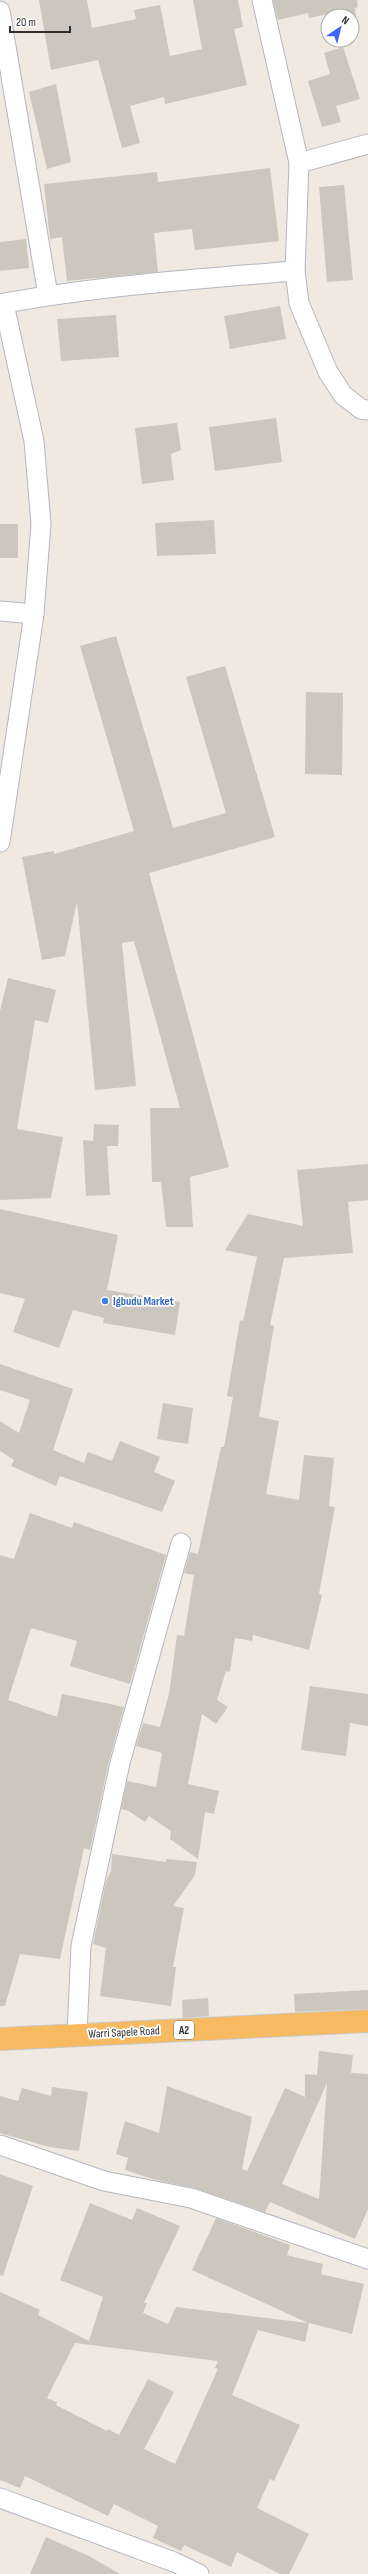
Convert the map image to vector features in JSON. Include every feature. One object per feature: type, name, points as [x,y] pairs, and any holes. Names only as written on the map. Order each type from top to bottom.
[{"type":"highway","name":"Warri Sapele Road","points":[[0,2039],[77,2034],[368,2021]]},
{"type":"street","points":[[262,0],[299,163],[295,271],[299,303],[328,372],[343,395],[361,408],[368,410]]},
{"type":"street","points":[[0,11],[48,295]]},
{"type":"street","points":[[299,163],[368,144]]},
{"type":"street","points":[[0,842],[34,614],[41,524],[34,441],[2,304],[48,295],[162,281],[295,271]]},
{"type":"street","points":[[0,611],[34,614]]},
{"type":"street","points":[[77,2034],[81,1946],[120,1763],[181,1543]]},
{"type":"street","points":[[0,2145],[104,2181],[191,2198],[368,2259]]},
{"type":"street","points":[[0,2498],[174,2562],[200,2574]]},
{"type":"building","points":[[39,0],[87,0],[92,28],[136,19],[134,10],[160,5],[170,56],[202,49],[193,0],[238,0],[243,27],[234,29],[247,85],[165,104],[164,97],[130,106],[140,143],[122,148],[98,60],[51,70]]},
{"type":"building","points":[[273,0],[357,0],[358,7],[355,8],[320,8],[320,16],[309,18],[308,13],[278,20]]},
{"type":"building","points":[[343,48],[360,99],[336,106],[341,122],[322,127],[308,81],[330,74],[324,53]]},
{"type":"building","points":[[56,84],[71,162],[47,169],[29,92]]},
{"type":"building","points":[[270,168],[279,241],[195,250],[192,229],[154,233],[158,272],[67,281],[62,237],[50,239],[44,184],[157,172],[158,182]]},
{"type":"building","points":[[344,185],[353,280],[327,282],[319,187]]},
{"type":"building","points":[[26,239],[29,268],[0,271],[0,242]]},
{"type":"building","points":[[280,306],[286,339],[230,349],[224,316]]},
{"type":"building","points":[[116,315],[119,357],[61,361],[57,319]]},
{"type":"building","points":[[276,418],[282,462],[215,471],[209,427]]},
{"type":"building","points":[[177,423],[181,450],[171,454],[174,480],[142,484],[135,428]]},
{"type":"building","points":[[214,520],[216,554],[157,556],[155,523]]},
{"type":"building","points":[[0,524],[18,524],[18,558],[0,558]]},
{"type":"building","points":[[116,636],[173,828],[226,813],[186,677],[225,666],[275,837],[149,873],[229,1167],[190,1177],[193,1227],[166,1227],[161,1182],[152,1182],[150,1108],[180,1108],[134,941],[122,943],[136,1086],[95,1090],[77,902],[65,956],[42,960],[22,857],[54,851],[54,854],[134,831],[80,646]]},
{"type":"building","points":[[306,692],[343,693],[342,775],[305,774]]},
{"type":"building","points":[[8,978],[56,990],[48,1023],[35,1020],[17,1129],[63,1137],[51,1198],[0,1200],[0,1011]]},
{"type":"building","points":[[94,1124],[119,1125],[118,1146],[107,1146],[110,1195],[86,1196],[83,1140],[93,1141]]},
{"type":"building","points":[[368,1164],[368,1200],[348,1202],[353,1253],[284,1258],[270,1325],[274,1326],[259,1417],[279,1421],[266,1494],[299,1500],[304,1455],[334,1458],[329,1506],[335,1507],[319,1594],[322,1595],[309,1650],[253,1635],[252,1641],[235,1638],[230,1672],[226,1671],[217,1700],[228,1707],[216,1724],[202,1714],[188,1784],[219,1791],[214,1814],[205,1812],[198,1859],[170,1839],[171,1831],[149,1816],[145,1822],[129,1811],[121,1809],[127,1781],[156,1787],[162,1753],[136,1746],[143,1723],[160,1727],[169,1694],[177,1635],[184,1636],[194,1575],[184,1573],[190,1552],[198,1554],[221,1447],[224,1447],[233,1397],[227,1396],[240,1320],[243,1321],[257,1257],[225,1250],[248,1214],[303,1226],[297,1170]]},
{"type":"building","points":[[0,1209],[118,1235],[107,1290],[180,1302],[175,1335],[103,1323],[104,1318],[73,1310],[59,1348],[13,1332],[25,1299],[0,1293]]},
{"type":"building","points":[[0,1364],[73,1389],[53,1450],[84,1463],[88,1452],[112,1461],[120,1441],[160,1457],[154,1472],[175,1481],[162,1512],[60,1476],[56,1486],[11,1466],[14,1460],[0,1451],[0,1421],[19,1433],[30,1400],[0,1390]]},
{"type":"building","points":[[163,1403],[193,1408],[188,1444],[157,1439]]},
{"type":"building","points":[[30,1513],[72,1528],[74,1522],[166,1555],[130,1684],[70,1666],[77,1641],[31,1628],[8,1700],[57,1717],[62,1694],[124,1707],[109,1761],[90,1850],[84,1848],[60,1959],[20,1954],[5,2006],[0,2006],[0,1555],[14,1559]]},
{"type":"building","points":[[310,1686],[368,1694],[368,1726],[350,1723],[346,1756],[301,1750]]},
{"type":"building","points":[[112,1854],[166,1862],[166,1859],[197,1862],[195,1875],[173,1906],[184,1908],[173,1967],[176,1967],[171,2006],[100,1996],[106,1948],[93,1944],[106,1881],[111,1871]]},
{"type":"building","points":[[368,1990],[368,2009],[295,2012],[294,1994]]},
{"type":"building","points":[[208,1998],[209,2016],[183,2018],[182,2000]]},
{"type":"building","points":[[319,2051],[353,2055],[351,2073],[368,2074],[368,2209],[355,2239],[270,2202],[265,2212],[194,2188],[156,2180],[125,2170],[128,2158],[116,2154],[125,2121],[159,2133],[167,2086],[252,2117],[242,2169],[247,2171],[285,2088],[305,2097],[305,2074],[317,2075]],"holes":[[[327,2083],[319,2199],[282,2184]]]},
{"type":"building","points":[[52,2087],[88,2092],[79,2151],[49,2147],[0,2133],[0,2096],[18,2101],[22,2088],[51,2096]]},
{"type":"building","points":[[0,2174],[33,2186],[3,2276],[0,2275]]},
{"type":"building","points":[[90,2203],[132,2220],[137,2208],[180,2226],[144,2303],[147,2303],[143,2313],[168,2324],[176,2307],[308,2323],[192,2270],[216,2218],[290,2245],[287,2255],[323,2264],[321,2274],[364,2284],[352,2334],[309,2323],[305,2342],[258,2330],[232,2395],[300,2425],[274,2481],[270,2479],[257,2508],[309,2534],[289,2574],[280,2574],[237,2552],[231,2567],[184,2545],[181,2551],[153,2538],[158,2526],[114,2504],[108,2516],[25,2476],[20,2488],[0,2480],[0,2292],[40,2310],[38,2315],[89,2341],[103,2297],[60,2280]],"holes":[[[75,2343],[218,2361],[215,2368],[218,2369],[175,2464],[144,2449],[174,2392],[148,2379],[119,2435],[108,2429],[107,2431],[56,2405],[57,2402],[47,2398]]]},
{"type":"building","points":[[46,2537],[89,2556],[120,2574],[30,2574]]},
{"type":"place","name":"Igbudu Market","points":[[105,1301]]}]
